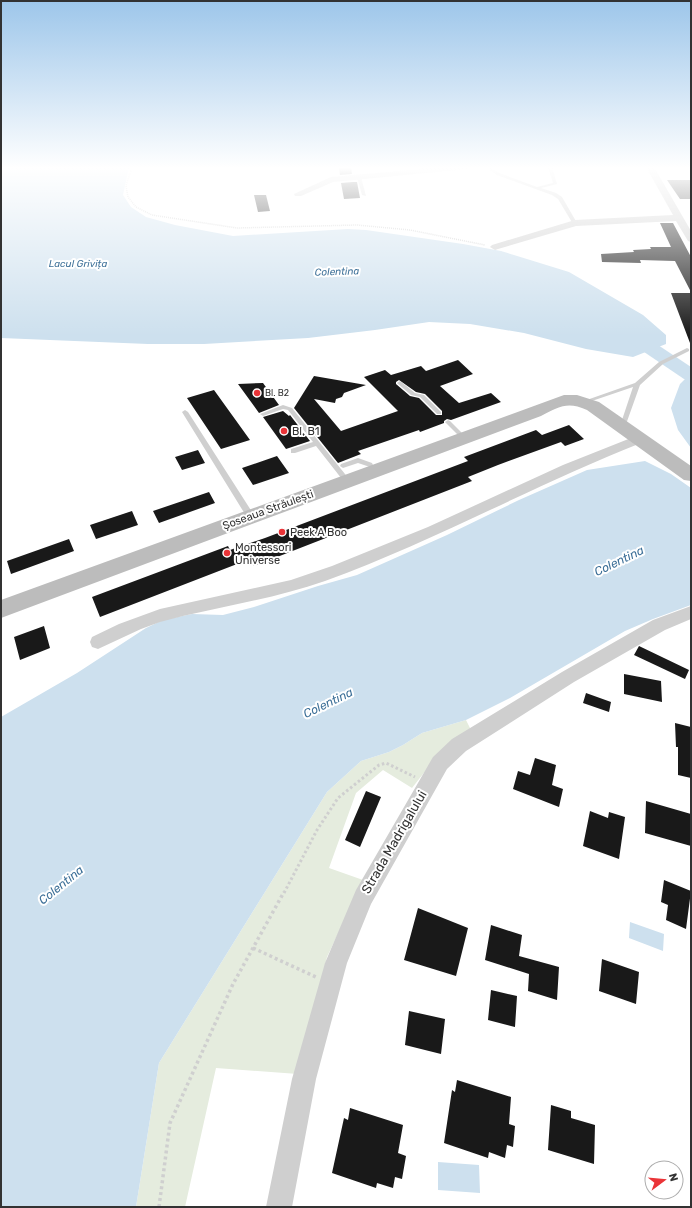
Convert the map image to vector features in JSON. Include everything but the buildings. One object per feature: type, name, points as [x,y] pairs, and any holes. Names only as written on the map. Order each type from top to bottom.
[{"type":"street","points":[[495,247],[574,223]]},
{"type":"street","points":[[681,223],[691,239]]},
{"type":"street","points":[[535,412],[564,400],[575,399],[584,402],[623,426],[691,474]]},
{"type":"street","points":[[535,412],[556,409],[578,412],[593,417],[663,455]]},
{"type":"street","name":"Șoseaua Străulești","points":[[1,609],[251,517],[345,474],[464,438],[535,412]]},
{"type":"street","points":[[98,642],[147,620],[179,610],[233,600],[293,585],[366,559],[427,533],[572,465],[636,440]]},
{"type":"street","name":"Strada Madrigalului","points":[[279,1207],[304,1079],[336,963],[363,897],[440,763],[459,745],[568,677],[659,626],[691,612]]},
{"type":"lane","points":[[584,402],[637,384],[661,363],[690,350]]},
{"type":"lane","points":[[400,383],[413,394],[422,396],[438,412]]},
{"type":"lane","points":[[623,426],[624,419],[637,384]]},
{"type":"lane","points":[[263,414],[287,407],[290,409],[317,443],[345,474],[358,460],[370,465]]},
{"type":"lane","points":[[185,412],[251,517]]},
{"type":"lane","points":[[448,422],[464,438]]},
{"type":"lane","points":[[293,451],[317,443]]},
{"type":"path","points":[[207,223],[237,228],[365,226],[410,230],[495,247]]},
{"type":"path","points":[[159,1207],[170,1123],[233,984],[252,948],[296,873],[317,830],[338,798],[378,765],[386,763],[428,783]]},
{"type":"path","points":[[252,948],[330,984]]},
{"type":"shaded area","points":[[466,720],[471,730],[434,760],[412,788],[383,770],[356,793],[329,868],[363,880],[327,957],[298,1074],[216,1068],[185,1207],[136,1207],[159,1063],[327,792],[361,761],[389,752],[422,733]]},
{"type":"water","name":"Lacul Grivița","points":[[1,223],[169,223],[233,236],[348,229],[366,230],[501,251],[569,272],[643,315],[666,335],[666,344],[633,357],[586,349],[524,333],[470,324],[429,322],[308,338],[204,344],[148,344],[1,338]]},
{"type":"water","points":[[681,365],[691,369],[691,448],[678,430],[671,408],[680,384],[685,379],[671,367]]},
{"type":"water","points":[[645,461],[671,474],[691,488],[691,605],[625,631],[510,698],[466,720],[422,733],[389,752],[361,761],[327,792],[159,1063],[136,1207],[1,1207],[1,717],[77,673],[146,628],[163,620],[192,614],[223,615],[254,607],[357,575],[587,470]]},
{"type":"water","points":[[630,922],[664,934],[663,951],[629,938]]},
{"type":"water","points":[[438,1162],[479,1165],[480,1193],[438,1190]]},
{"type":"waterway","name":"Colentina","points":[[625,331],[691,375]]},
{"type":"place","name":"Bl. B2","points":[[257,393]]},
{"type":"place","name":"Bl. B1","points":[[284,431]]},
{"type":"place","name":"Peek A Boo","points":[[282,532]]},
{"type":"place","name":"Montessori Universe","points":[[227,553]]}]
